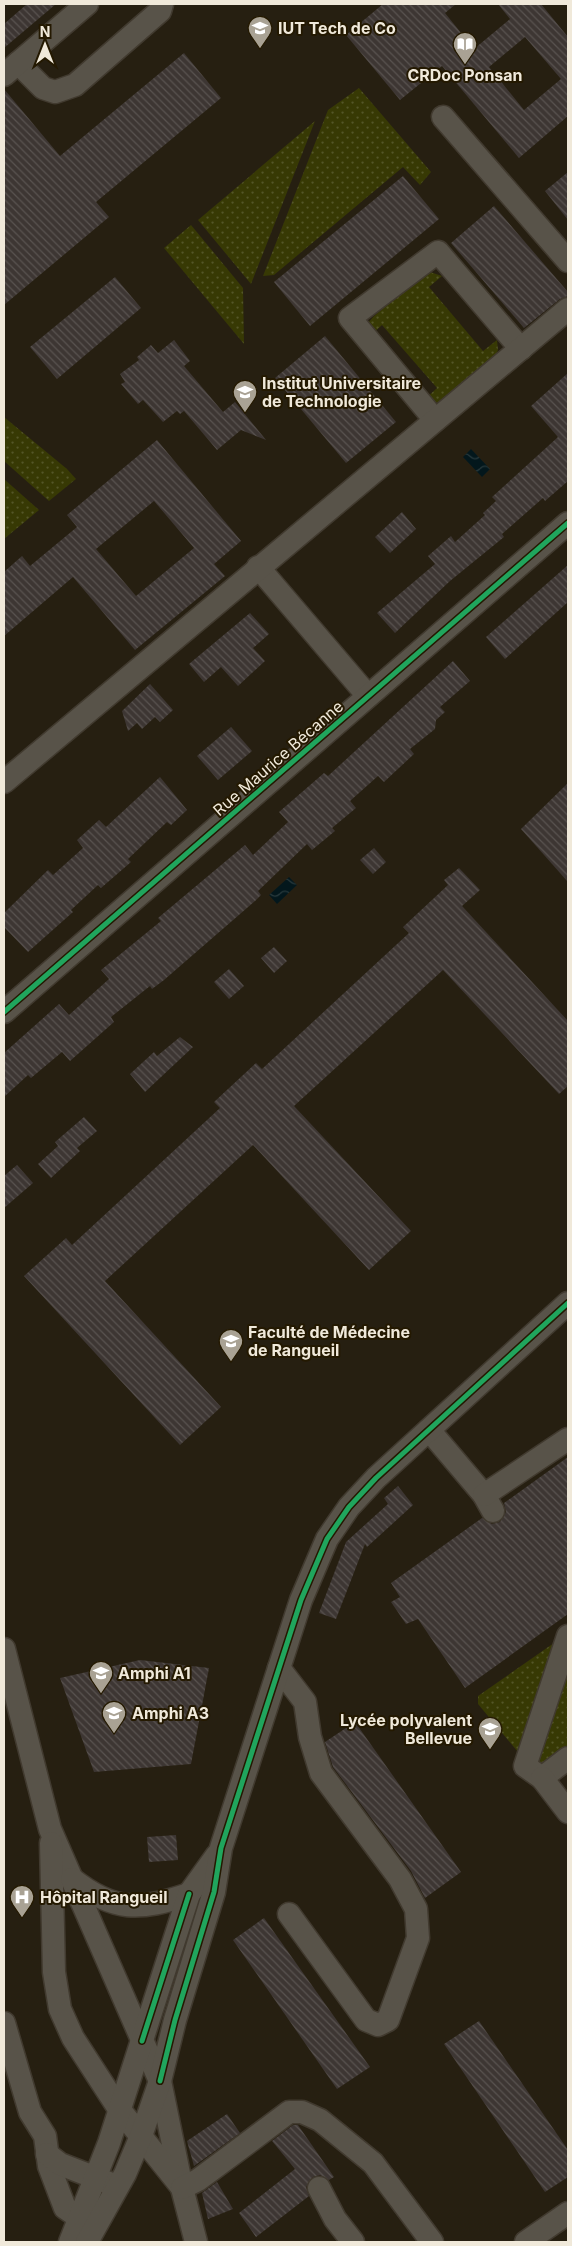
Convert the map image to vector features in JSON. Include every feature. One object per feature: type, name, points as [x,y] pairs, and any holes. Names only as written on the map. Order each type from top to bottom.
[{"type":"street","points":[[87,4],[11,69],[43,88],[55,92],[75,85],[160,12],[162,4]]},
{"type":"street","points":[[443,117],[568,261]]},
{"type":"street","points":[[435,420],[350,318],[438,252],[521,348]]},
{"type":"street","points":[[4,782],[568,309]]},
{"type":"street","name":"Rue Maurice Bécanne","points":[[4,1012],[568,522]]},
{"type":"street","points":[[258,568],[368,696]]},
{"type":"street","points":[[70,2242],[88,2229],[117,2187],[141,2136],[160,2081],[175,2020],[214,1892],[221,1848],[301,1600],[326,1538],[349,1507],[376,1478],[568,1303]]},
{"type":"street","points":[[429,1430],[489,1503],[568,1439]]},
{"type":"street","points":[[568,1636],[525,1766],[542,1778],[568,1812]]},
{"type":"street","points":[[4,1648],[50,1829],[160,2081],[182,2188],[196,2242]]},
{"type":"street","points":[[279,1668],[305,1702],[310,1737],[321,1773],[400,1879],[416,1909],[418,1938],[388,2020],[378,2025],[366,2020],[289,1914]]},
{"type":"street","points":[[542,1778],[568,1758]]},
{"type":"street","points":[[50,1829],[54,1972],[60,2009],[73,2038],[119,2109],[182,2188]]},
{"type":"street","points":[[88,2229],[96,2177],[189,1894],[221,1848]]},
{"type":"street","points":[[72,1879],[89,1892],[122,1905],[134,1907],[160,1904],[189,1894]]},
{"type":"street","points":[[4,2023],[30,2112],[45,2136],[49,2166],[66,2208],[88,2229]]},
{"type":"street","points":[[182,2188],[198,2180],[290,2112],[302,2112],[320,2120],[373,2163],[432,2242]]},
{"type":"street","points":[[47,2154],[60,2164],[117,2187]]},
{"type":"street","points":[[319,2188],[335,2219],[353,2242]]},
{"type":"street","points":[[526,2242],[568,2213]]},
{"type":"shaded area","points":[[359,88],[431,172],[420,185],[403,167],[274,275],[263,276],[328,110]]},
{"type":"shaded area","points":[[315,121],[251,284],[198,220]]},
{"type":"shaded area","points":[[191,225],[243,288],[244,344],[164,248]]},
{"type":"shaded area","points":[[430,272],[442,276],[429,287],[483,351],[497,340],[498,350],[495,357],[441,402],[435,403],[424,400],[437,388],[382,325],[370,336],[368,323],[424,274]]},
{"type":"shaded area","points":[[4,417],[67,469],[76,479],[49,501],[4,461]]},
{"type":"shaded area","points":[[4,479],[39,510],[4,539]]},
{"type":"shaded area","points":[[564,1636],[523,1758],[478,1704],[478,1696]]},
{"type":"shaded area","points":[[568,1660],[568,1747],[539,1768],[534,1762]]},
{"type":"water","points":[[471,449],[490,469],[482,477],[463,457]]},
{"type":"water","points":[[289,877],[297,885],[277,904],[269,895]]},
{"type":"building","points":[[27,4],[56,4],[4,48],[4,24]]},
{"type":"building","points":[[383,4],[456,4],[445,13],[474,49],[510,19],[498,4],[541,4],[568,37],[568,116],[519,158],[442,66],[400,100],[346,35]],"holes":[[[525,37],[561,79],[524,110],[489,67]]]},
{"type":"building","points":[[184,53],[221,98],[96,202],[109,217],[4,305],[4,89],[60,156]]},
{"type":"building","points":[[568,172],[568,220],[545,191]]},
{"type":"building","points":[[403,176],[439,219],[310,326],[274,282]]},
{"type":"building","points":[[494,206],[568,292],[568,296],[560,299],[524,328],[451,243]]},
{"type":"building","points":[[115,277],[141,308],[57,379],[30,347]]},
{"type":"building","points":[[325,336],[396,422],[346,463],[275,378]]},
{"type":"building","points":[[174,340],[190,361],[184,366],[223,412],[235,402],[266,440],[241,430],[217,450],[184,411],[180,414],[177,411],[163,422],[143,400],[138,404],[121,384],[125,382],[120,374],[139,360],[137,357],[151,345],[158,353]]},
{"type":"building","points":[[568,373],[568,481],[545,501],[543,498],[502,534],[504,537],[450,581],[395,633],[377,613],[435,564],[428,556],[451,536],[455,542],[485,515],[483,513],[496,501],[492,497],[558,437],[531,406]]},
{"type":"building","points":[[157,440],[241,541],[214,564],[225,576],[135,650],[73,577],[4,636],[4,572],[22,556],[30,566],[77,527],[67,515]],"holes":[[[154,501],[194,548],[136,596],[96,549]]]},
{"type":"building","points":[[402,512],[416,529],[390,553],[375,537]]},
{"type":"building","points":[[568,565],[568,602],[505,659],[486,637]]},
{"type":"building","points":[[250,613],[269,634],[253,648],[265,661],[238,686],[221,667],[204,682],[189,664]]},
{"type":"building","points":[[453,661],[470,681],[440,707],[445,712],[436,720],[435,729],[410,749],[414,754],[384,782],[378,776],[350,801],[356,808],[332,828],[335,831],[312,850],[307,844],[258,891],[261,895],[255,901],[164,980],[152,989],[150,986],[111,1017],[114,1022],[70,1061],[62,1052],[31,1078],[28,1075],[4,1097],[4,1053],[59,1004],[69,1015],[109,979],[101,970],[161,921],[158,918],[245,845],[253,855],[288,822],[279,812],[324,773],[328,776]]},
{"type":"building","points":[[150,684],[173,710],[160,722],[155,717],[142,729],[137,723],[128,731],[122,711]]},
{"type":"building","points":[[231,727],[252,751],[218,780],[197,756]]},
{"type":"building","points":[[160,777],[187,810],[171,825],[167,822],[128,859],[131,862],[101,888],[98,885],[71,910],[73,912],[28,952],[4,927],[4,913],[48,870],[53,875],[83,848],[77,840],[99,820],[106,827]]},
{"type":"building","points":[[568,783],[568,882],[521,829]]},
{"type":"building","points":[[374,848],[386,862],[373,874],[360,860]]},
{"type":"building","points":[[459,868],[480,890],[462,906],[568,1021],[568,1086],[559,1094],[443,970],[294,1106],[411,1231],[369,1270],[253,1145],[105,1281],[221,1407],[180,1445],[24,1276],[66,1238],[72,1245],[220,1108],[214,1102],[256,1063],[262,1069],[409,933],[403,927],[448,885],[444,880]]},
{"type":"building","points":[[274,947],[287,961],[274,973],[261,958]]},
{"type":"building","points":[[229,969],[244,986],[229,999],[214,982]]},
{"type":"building","points":[[180,1037],[193,1047],[145,1092],[130,1074],[154,1052],[157,1056]]},
{"type":"building","points":[[84,1117],[97,1131],[77,1148],[80,1151],[51,1178],[38,1164],[58,1146],[55,1142]]},
{"type":"building","points":[[17,1165],[33,1183],[4,1208],[4,1176]]},
{"type":"building","points":[[568,1457],[568,1614],[465,1688],[418,1619],[406,1624],[391,1602],[400,1597],[391,1583],[482,1518],[492,1524],[500,1522],[506,1512],[504,1503]]},
{"type":"building","points":[[398,1486],[413,1505],[367,1547],[365,1544],[336,1619],[319,1613],[346,1542],[388,1504],[384,1498]]},
{"type":"building","points":[[140,1660],[209,1668],[191,1764],[94,1772],[60,1678]]},
{"type":"building","points":[[355,1722],[461,1872],[425,1898],[411,1871],[333,1767],[325,1742]]},
{"type":"building","points":[[176,1835],[178,1860],[149,1862],[147,1837]]},
{"type":"building","points":[[264,1918],[370,2067],[337,2089],[233,1940]]},
{"type":"building","points":[[479,2021],[568,2150],[568,2177],[545,2192],[444,2044]]},
{"type":"building","points":[[227,2114],[240,2133],[194,2166],[187,2141]]},
{"type":"building","points":[[293,2125],[298,2125],[334,2177],[329,2180],[320,2175],[313,2177],[306,2187],[309,2196],[256,2237],[239,2213],[295,2169],[272,2141]]},
{"type":"building","points":[[217,2182],[233,2209],[208,2219],[202,2193]]},
{"type":"cycle path","points":[[4,1012],[568,523]]},
{"type":"cycle path","points":[[160,2081],[175,2020],[214,1892],[221,1848],[301,1600],[327,1539],[349,1507],[376,1478],[568,1303]]},
{"type":"cycle path","points":[[142,2041],[189,1894]]},
{"type":"place","name":"IUT Tech de Co","points":[[260,49]]},
{"type":"place","name":"CRDoc Ponsan","points":[[465,65]]},
{"type":"place","name":"Institut Universitaire de Technologie","points":[[245,413]]},
{"type":"place","name":"Faculté de Médecine de Rangueil","points":[[231,1362]]},
{"type":"place","name":"Amphi A1","points":[[101,1694]]},
{"type":"place","name":"Amphi A3","points":[[114,1734]]},
{"type":"place","name":"Lycée polyvalent Bellevue","points":[[490,1750]]},
{"type":"place","name":"Hôpital Rangueil","points":[[22,1918]]}]
